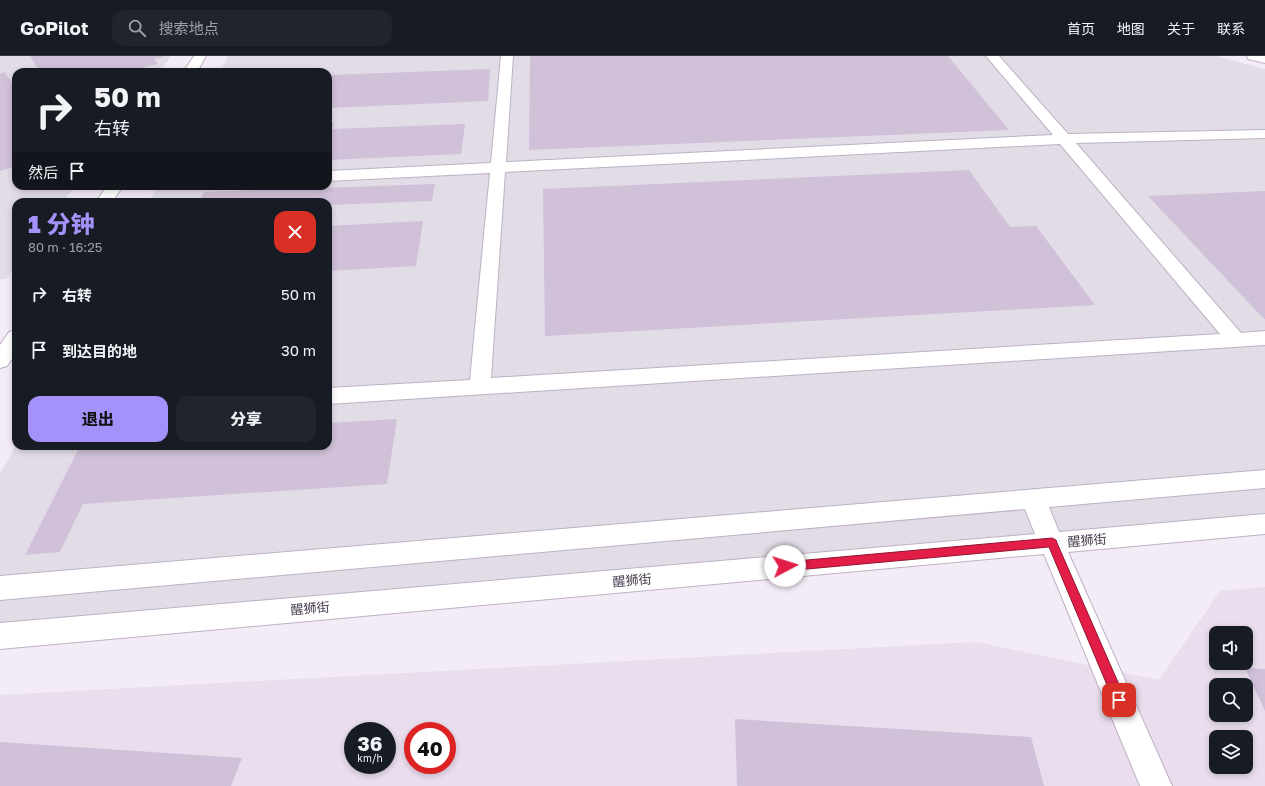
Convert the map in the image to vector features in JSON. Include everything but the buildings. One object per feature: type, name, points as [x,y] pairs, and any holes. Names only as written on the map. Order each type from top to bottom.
[{"type":"street","points":[[192,68],[200,56]]},
{"type":"street","points":[[480,387],[507,56]]},
{"type":"street","points":[[992,56],[1236,340]]},
{"type":"street","points":[[1253,56],[1265,59]]},
{"type":"street","points":[[332,176],[1064,139],[1265,134]]},
{"type":"street","points":[[332,396],[1265,338]]},
{"type":"street","points":[[0,361],[12,343]]},
{"type":"street","points":[[0,588],[1265,479]]},
{"type":"street","points":[[1034,499],[1156,786]]},
{"type":"street","name":"醒狮街","points":[[0,636],[1265,524]]},
{"type":"shaded area","points":[[0,56],[171,56],[162,68],[12,68],[12,190],[72,190],[66,198],[12,198],[12,271],[6,279],[0,279]]},
{"type":"shaded area","points":[[228,56],[1216,56],[1265,69],[1265,517],[0,631],[0,474],[13,450],[332,450],[332,198],[151,198],[155,190],[332,190],[332,68],[222,68]]},
{"type":"shaded area","points":[[1265,587],[1265,786],[0,786],[0,695],[976,642],[1159,680],[1220,591]]},
{"type":"route","points":[[785,566],[1052,543],[1119,700]]}]
